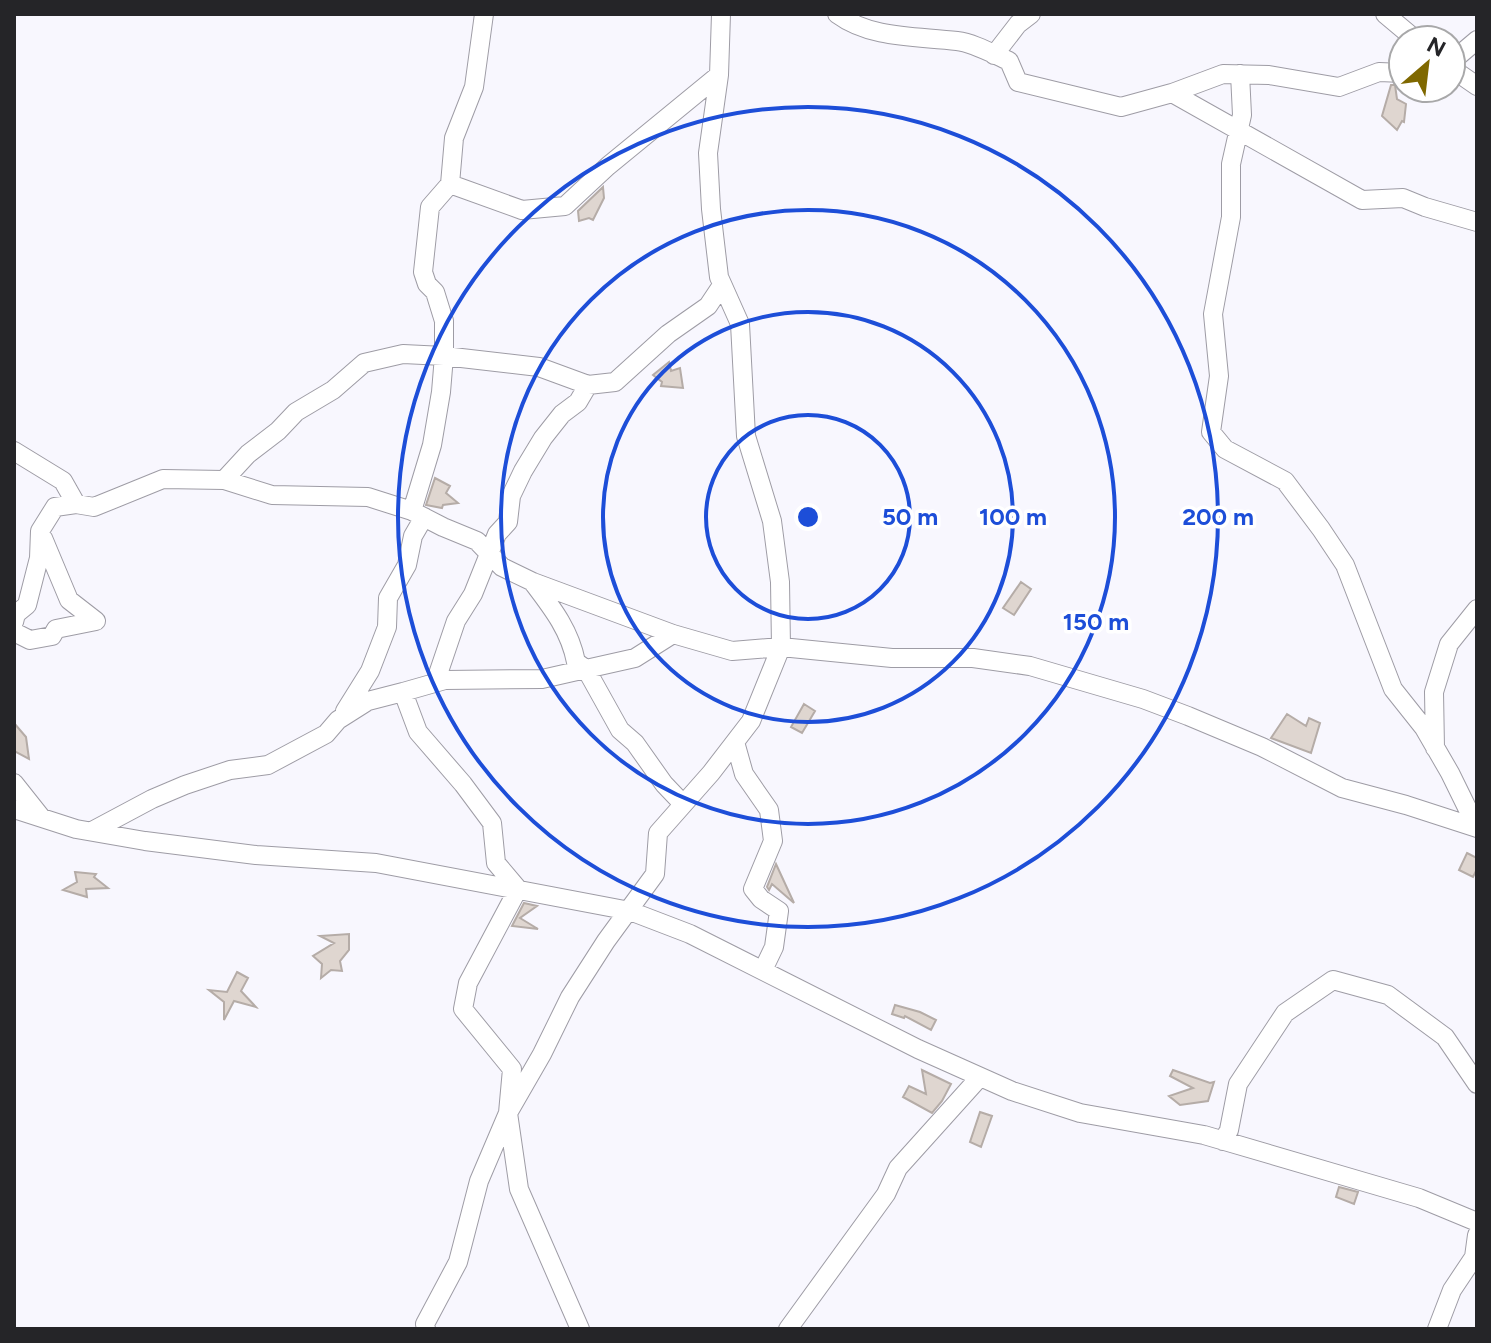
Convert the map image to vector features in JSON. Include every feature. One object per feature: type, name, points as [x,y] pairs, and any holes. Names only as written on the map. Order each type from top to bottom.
[{"type":"street","points":[[92,831],[185,785],[230,770],[268,765],[326,734],[354,700],[370,671],[387,627],[388,598],[407,565],[432,445],[441,392],[444,321],[435,292],[427,284],[423,272],[430,207],[450,184],[454,138],[474,87],[484,14]]},
{"type":"street","points":[[426,1329],[425,1324],[458,1262],[479,1181],[508,1113],[570,997],[655,874],[658,833],[751,721],[781,647],[780,582],[772,521],[746,436],[740,324],[719,277],[711,209],[708,153],[719,75],[721,14]]},
{"type":"street","points":[[837,14],[852,25],[874,22],[912,39],[960,41],[1009,61],[1018,82],[1121,107],[1223,74],[1269,75],[1339,87],[1379,72],[1387,72]]},
{"type":"street","points":[[994,55],[1018,24],[1031,14]]},
{"type":"street","points":[[14,622],[16,614],[27,605],[39,558],[40,531],[55,507],[76,504],[94,507],[163,479],[224,480],[272,495],[368,497],[418,514],[477,541],[502,567],[533,582],[673,634],[732,651],[781,647],[892,658],[973,658],[1030,666],[1143,699],[1188,716],[1262,747],[1342,788],[1477,828],[1424,728],[1393,689],[1345,565],[1321,529],[1285,481],[1225,449],[1211,432],[1219,376],[1213,314],[1231,217],[1231,164],[1242,115],[1240,74]]},
{"type":"street","points":[[450,184],[522,210],[565,206],[608,166],[719,75]]},
{"type":"street","points":[[1172,93],[1362,200],[1403,198],[1477,222]]},
{"type":"street","points":[[224,480],[248,454],[278,431],[296,412],[333,390],[364,363],[403,354],[444,356],[539,367],[588,385],[615,382],[668,334],[708,306],[722,285]]},
{"type":"street","points":[[435,683],[456,621],[473,594],[497,534],[508,522],[511,496],[523,471],[543,438],[562,414],[578,402],[588,385]]},
{"type":"street","points":[[14,451],[63,481],[76,504]]},
{"type":"street","points":[[14,632],[30,640],[52,636],[56,629],[96,621],[69,600],[40,531]]},
{"type":"street","points":[[533,582],[559,616],[576,662],[586,669],[620,730],[635,743],[664,784],[683,804]]},
{"type":"street","points":[[1435,748],[1434,692],[1449,644],[1477,609]]},
{"type":"street","points":[[338,720],[368,701],[445,680],[542,679],[635,658],[673,634]]},
{"type":"street","points":[[403,692],[418,732],[492,823],[496,863],[518,889]]},
{"type":"street","points":[[735,742],[744,774],[769,810],[773,841],[753,889],[761,899],[779,911],[774,947],[763,970]]},
{"type":"street","points":[[14,783],[41,817]]},
{"type":"street","points":[[14,809],[92,831],[256,855],[376,863],[630,911],[677,929],[763,970],[979,1078],[1080,1113],[1187,1131],[1223,1141],[1419,1198],[1477,1222]]},
{"type":"street","points":[[518,889],[468,983],[463,1009],[512,1069],[508,1113],[519,1189],[580,1329]]},
{"type":"street","points":[[1223,1141],[1229,1130],[1238,1084],[1285,1013],[1333,980],[1388,995],[1445,1037],[1477,1084]]},
{"type":"street","points":[[788,1329],[800,1321],[886,1194],[898,1168],[979,1078]]},
{"type":"street","points":[[1437,1329],[1452,1290],[1474,1257],[1477,1235]]},
{"type":"building","points":[[1387,99],[1387,104],[1406,104],[1404,122],[1397,130],[1382,116]]},
{"type":"building","points":[[603,187],[604,198],[593,220],[579,221],[578,211]]},
{"type":"building","points":[[669,362],[671,371],[680,368],[683,388],[661,386],[662,382],[653,375]]},
{"type":"building","points":[[435,478],[450,486],[446,493],[458,503],[443,505],[442,508],[426,505]]},
{"type":"building","points":[[1021,582],[1031,589],[1014,615],[1003,608]]},
{"type":"building","points":[[804,704],[815,711],[802,733],[791,727]]},
{"type":"building","points":[[1287,714],[1306,726],[1309,718],[1320,723],[1311,753],[1271,738]]},
{"type":"building","points":[[14,723],[26,737],[29,759],[14,751]]},
{"type":"building","points":[[1467,853],[1477,858],[1473,877],[1459,870]]},
{"type":"building","points":[[776,864],[794,903],[772,884],[769,890],[767,887]]},
{"type":"building","points":[[75,872],[96,874],[94,877],[108,888],[86,889],[87,897],[63,890],[77,882]]},
{"type":"building","points":[[524,903],[537,906],[520,918],[538,929],[512,926]]},
{"type":"building","points":[[349,934],[349,950],[340,961],[342,971],[331,970],[321,978],[322,964],[313,956],[334,943],[320,936]]},
{"type":"building","points":[[237,972],[248,978],[241,991],[256,1007],[234,1001],[224,1020],[224,1002],[209,990],[227,992]]},
{"type":"building","points":[[895,1005],[936,1020],[931,1030],[905,1016],[892,1014]]},
{"type":"building","points":[[922,1070],[951,1084],[932,1113],[903,1097],[909,1086],[926,1094]]},
{"type":"building","points":[[1173,1070],[1214,1082],[1208,1101],[1180,1105],[1169,1096],[1193,1088],[1170,1076]]},
{"type":"building","points":[[980,1112],[992,1116],[981,1147],[970,1142]]},
{"type":"building","points":[[1339,1187],[1358,1192],[1354,1204],[1336,1197]]}]
